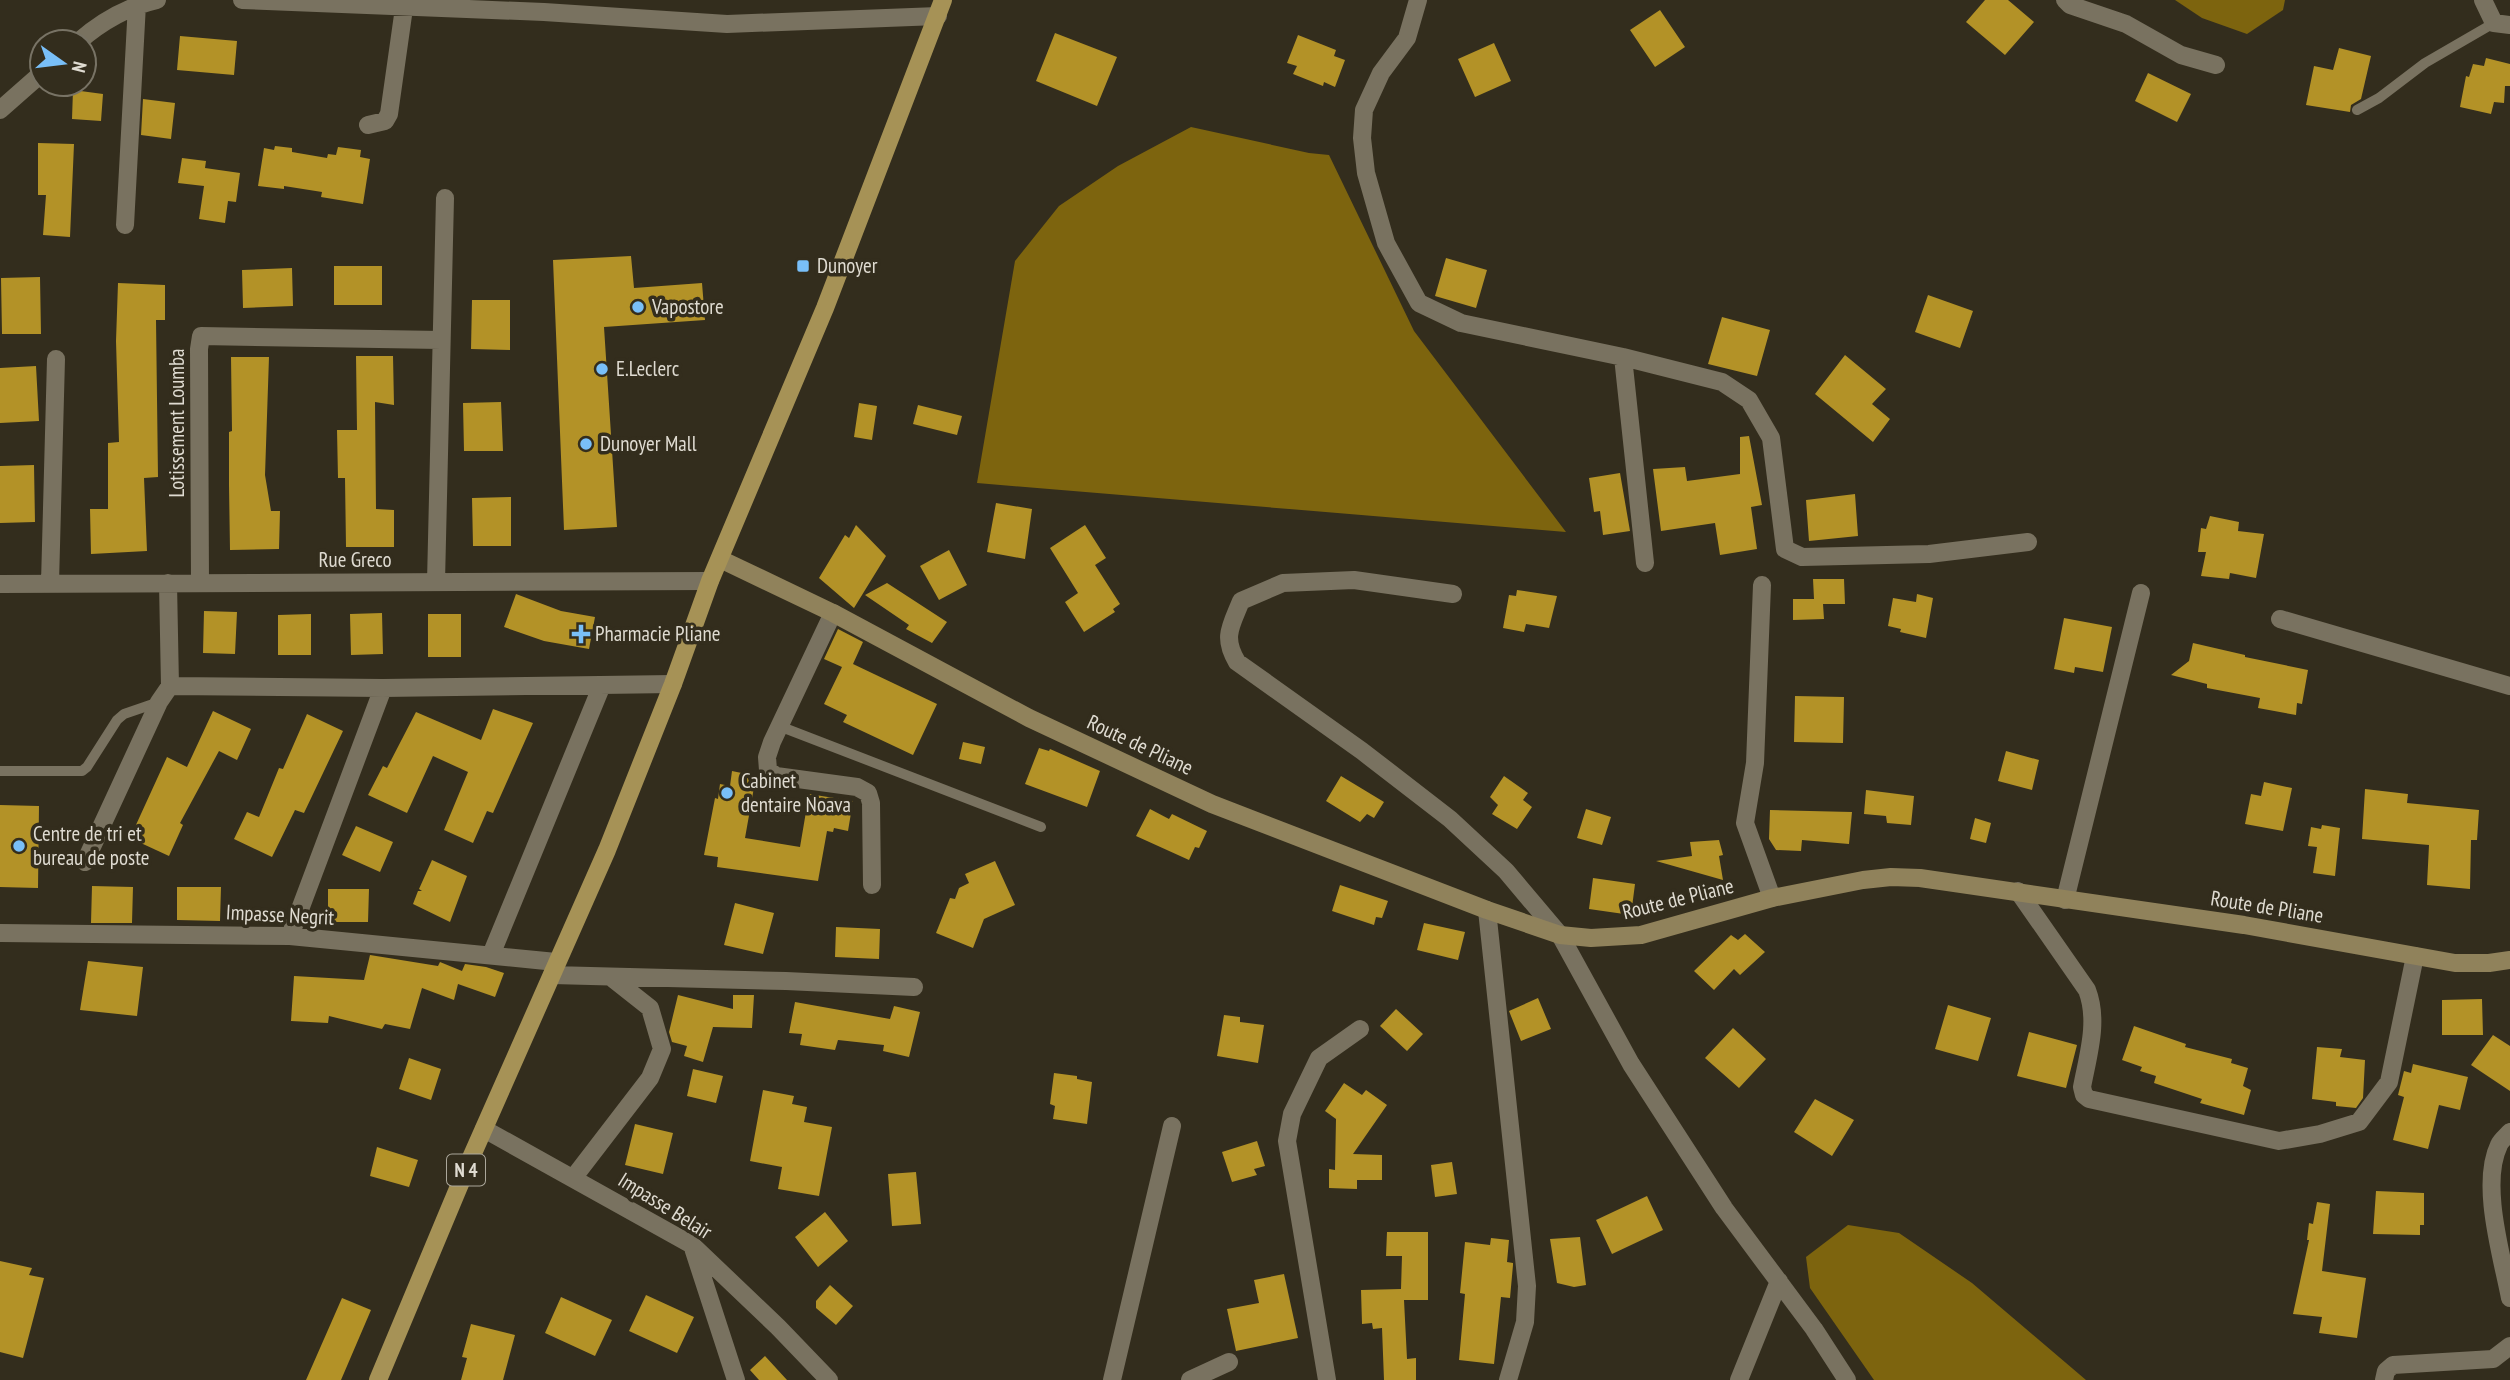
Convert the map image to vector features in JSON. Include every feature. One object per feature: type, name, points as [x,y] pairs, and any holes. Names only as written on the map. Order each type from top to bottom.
[{"type":"main road","name":"N 4","points":[[378,1380],[484,1129],[607,850],[673,684],[710,581],[825,308],[941,8]]},
{"type":"street","points":[[95,28],[137,4],[157,0]]},
{"type":"street","points":[[242,0],[544,12],[727,24],[941,8]]},
{"type":"street","points":[[1418,0],[1407,38],[1381,73],[1364,110],[1362,138],[1366,173],[1385,243],[1419,303],[1461,323],[1623,357],[1722,382],[1749,400],[1771,438],[1785,549],[1802,556],[1928,554],[2028,542]]},
{"type":"street","points":[[2065,0],[2070,5],[2126,24],[2181,55],[2216,65]]},
{"type":"street","points":[[2483,0],[2502,24]]},
{"type":"street","points":[[125,225],[137,4]]},
{"type":"street","points":[[368,125],[385,121],[389,114],[404,8]]},
{"type":"street","points":[[0,110],[28,85]]},
{"type":"street","points":[[436,582],[445,198]]},
{"type":"street","name":"Lotissement Loumba","points":[[200,583],[201,336],[441,340]]},
{"type":"street","points":[[1623,357],[1645,563]]},
{"type":"street","points":[[50,583],[56,359]]},
{"type":"street","name":"Route de Pliane","points":[[720,559],[833,613],[1028,718],[1212,804],[1487,910],[1560,935],[1591,938],[1641,935],[1772,898],[1891,877],[1920,878],[2018,891],[2244,925],[2455,963],[2510,960]]},
{"type":"street","points":[[1452,594],[1354,580],[1283,583],[1241,601],[1228,633],[1229,649],[1237,662],[1362,751],[1475,840],[1506,871],[1560,935],[1631,1064],[1724,1208],[1779,1281],[1847,1380]]},
{"type":"street","name":"Rue Greco","points":[[0,584],[710,581]]},
{"type":"street","points":[[85,862],[159,702],[170,687],[168,583]]},
{"type":"street","points":[[1762,585],[1755,763],[1745,823],[1772,898]]},
{"type":"street","points":[[2065,900],[2141,593]]},
{"type":"street","points":[[833,613],[779,726],[767,757],[768,770],[776,776],[857,787],[868,793],[871,803],[872,886]]},
{"type":"street","points":[[2280,620],[2510,686]]},
{"type":"street","points":[[170,687],[383,688],[673,684]]},
{"type":"street","points":[[491,955],[602,685]]},
{"type":"street","points":[[290,936],[383,688]]},
{"type":"street","points":[[2018,891],[2087,990],[2092,1003],[2094,1018],[2082,1087],[2084,1095],[2089,1099],[2279,1141],[2320,1134],[2359,1122],[2389,1083],[2415,956]]},
{"type":"street","points":[[1487,910],[1527,1286],[1525,1322],[1508,1380]]},
{"type":"street","name":"Impasse Negrit","points":[[0,933],[290,936],[491,955],[612,978],[786,981],[914,987]]},
{"type":"street","points":[[574,1177],[650,1078],[662,1049],[650,1009],[612,978]]},
{"type":"street","points":[[1327,1380],[1287,1141],[1292,1114],[1319,1058],[1360,1030]]},
{"type":"street","points":[[1112,1380],[1172,1126]]},
{"type":"street","name":"Impasse Belair","points":[[484,1129],[692,1245],[829,1380]]},
{"type":"street","points":[[2510,1132],[2499,1144],[2492,1173],[2492,1207],[2510,1298]]},
{"type":"street","points":[[692,1245],[736,1380]]},
{"type":"street","points":[[1739,1380],[1779,1281]]},
{"type":"street","points":[[2384,1380],[2386,1371],[2393,1365],[2493,1359],[2510,1346]]},
{"type":"street","points":[[1190,1380],[1229,1362]]},
{"type":"lane","points":[[2357,110],[2379,98],[2425,62],[2502,24]]},
{"type":"lane","points":[[0,771],[82,771],[88,767],[117,720],[159,702]]},
{"type":"lane","points":[[779,726],[1041,827]]},
{"type":"shaded area","points":[[2175,0],[2285,0],[2283,10],[2247,34],[2202,18]]},
{"type":"shaded area","points":[[1191,127],[1329,155],[1414,331],[1566,532],[977,483],[1015,261],[1059,206],[1118,166]]},
{"type":"shaded area","points":[[1848,1225],[1899,1233],[1972,1283],[2086,1380],[1874,1380],[1810,1288],[1806,1257]]},
{"type":"building","points":[[1985,0],[2008,0],[2034,22],[2005,55],[1966,22]]},
{"type":"building","points":[[1660,10],[1685,47],[1655,67],[1630,30]]},
{"type":"building","points":[[1055,33],[1117,57],[1097,106],[1036,81]]},
{"type":"building","points":[[1298,35],[1336,50],[1334,56],[1345,60],[1335,87],[1324,82],[1323,86],[1293,74],[1297,66],[1287,63]]},
{"type":"building","points":[[180,36],[237,41],[234,75],[177,70]]},
{"type":"building","points":[[1494,43],[1511,81],[1475,97],[1458,59]]},
{"type":"building","points":[[2339,48],[2371,56],[2361,99],[2351,105],[2350,112],[2306,105],[2314,66],[2333,70]]},
{"type":"building","points":[[2486,58],[2510,64],[2510,86],[2505,86],[2504,103],[2494,102],[2491,114],[2460,107],[2466,76],[2469,77],[2473,64],[2484,66]]},
{"type":"building","points":[[2148,73],[2191,94],[2177,122],[2135,101]]},
{"type":"building","points":[[98,93],[103,94],[101,121],[72,119],[73,98],[98,98]]},
{"type":"building","points":[[143,99],[175,103],[171,139],[141,135]]},
{"type":"building","points":[[38,143],[74,144],[70,237],[43,235],[46,195],[38,195]]},
{"type":"building","points":[[275,146],[327,158],[328,154],[336,155],[338,147],[361,150],[360,157],[370,159],[363,204],[321,197],[322,192],[284,186],[284,189],[258,186],[264,148],[274,150]]},
{"type":"building","points":[[182,158],[206,161],[205,168],[240,173],[236,202],[228,201],[225,223],[199,219],[204,186],[178,183]]},
{"type":"building","name":"Dunoyer Mall","points":[[631,256],[634,288],[702,283],[705,320],[604,327],[617,527],[564,530],[553,260]]},
{"type":"building","points":[[1446,258],[1487,270],[1476,308],[1435,296]]},
{"type":"building","points":[[334,266],[382,266],[382,305],[334,305]]},
{"type":"building","points":[[292,268],[293,306],[243,308],[242,270]]},
{"type":"building","points":[[40,277],[41,334],[2,334],[1,278]]},
{"type":"building","points":[[118,283],[165,285],[165,320],[156,320],[158,477],[144,478],[147,551],[91,554],[90,509],[108,509],[108,443],[119,442],[116,341]]},
{"type":"building","points":[[1928,295],[1973,311],[1960,348],[1915,332]]},
{"type":"building","points":[[472,300],[510,300],[510,350],[471,349]]},
{"type":"building","points":[[1722,317],[1770,330],[1757,376],[1708,364]]},
{"type":"building","points":[[1845,355],[1886,389],[1872,404],[1890,419],[1873,442],[1815,394]]},
{"type":"building","points":[[356,356],[393,356],[394,405],[375,402],[376,509],[394,510],[394,547],[346,547],[345,478],[338,478],[337,430],[357,430]]},
{"type":"building","points":[[231,357],[269,357],[265,475],[271,511],[280,511],[279,549],[230,550]]},
{"type":"building","points":[[36,366],[39,421],[0,423],[0,368]]},
{"type":"building","points":[[501,402],[503,451],[464,451],[463,403]]},
{"type":"building","points":[[859,403],[877,406],[872,440],[854,437]]},
{"type":"building","points":[[918,405],[962,416],[957,435],[913,424]]},
{"type":"building","points":[[1749,436],[1762,505],[1751,507],[1757,549],[1720,555],[1715,523],[1661,531],[1653,469],[1685,467],[1687,481],[1740,474],[1740,437]]},
{"type":"building","points":[[34,465],[35,522],[0,523],[0,466]]},
{"type":"building","points":[[1620,473],[1630,531],[1603,535],[1600,511],[1594,512],[1589,478]]},
{"type":"building","points":[[1855,494],[1858,536],[1809,541],[1806,500]]},
{"type":"building","points":[[511,497],[511,546],[473,546],[472,498]]},
{"type":"building","points":[[996,503],[1032,509],[1025,559],[987,552]]},
{"type":"building","points":[[2210,516],[2239,522],[2238,531],[2264,534],[2256,578],[2230,573],[2229,579],[2201,576],[2206,552],[2198,552],[2201,528],[2206,529]]},
{"type":"building","points":[[856,525],[886,556],[854,608],[819,578],[845,535],[849,538]]},
{"type":"building","points":[[1085,525],[1106,558],[1095,565],[1120,604],[1113,609],[1115,612],[1084,632],[1065,602],[1078,593],[1050,548]]},
{"type":"building","points":[[949,550],[967,585],[939,600],[920,566]]},
{"type":"building","points":[[1813,579],[1844,579],[1845,604],[1823,604],[1824,619],[1793,620],[1793,599],[1814,599]]},
{"type":"building","points":[[887,583],[947,622],[932,643],[906,629],[909,625],[865,595]]},
{"type":"building","points":[[1517,590],[1557,596],[1549,628],[1526,624],[1524,632],[1503,628],[1509,595],[1516,596]]},
{"type":"building","points":[[516,594],[561,611],[595,617],[589,649],[544,641],[504,627]]},
{"type":"building","points":[[1917,594],[1933,598],[1926,638],[1900,632],[1901,629],[1888,626],[1893,598],[1916,602]]},
{"type":"building","points":[[204,611],[237,612],[235,654],[203,653]]},
{"type":"building","points":[[382,613],[383,654],[351,655],[350,614]]},
{"type":"building","points":[[311,614],[311,655],[278,655],[278,615]]},
{"type":"building","points":[[428,614],[461,614],[461,657],[428,657]]},
{"type":"building","points":[[2064,618],[2112,627],[2103,672],[2075,667],[2074,673],[2054,669]]},
{"type":"building","points":[[838,629],[863,642],[853,664],[937,704],[913,755],[843,722],[847,715],[824,704],[842,667],[824,659]]},
{"type":"building","points":[[2193,643],[2308,670],[2302,704],[2297,703],[2296,715],[2258,708],[2260,698],[2207,688],[2207,684],[2171,675],[2189,661]]},
{"type":"building","points":[[1795,696],[1844,697],[1843,743],[1794,742]]},
{"type":"building","points":[[493,709],[533,723],[493,813],[487,811],[473,843],[444,830],[468,772],[433,756],[407,813],[368,795],[383,766],[387,768],[416,712],[481,740]]},
{"type":"building","points":[[213,711],[251,729],[237,760],[219,751],[180,823],[183,825],[169,856],[130,838],[167,757],[187,767]]},
{"type":"building","points":[[307,714],[343,731],[304,813],[295,810],[272,857],[234,839],[247,812],[259,817],[279,768],[283,769]]},
{"type":"building","points":[[963,742],[985,747],[981,764],[959,759]]},
{"type":"building","points":[[1039,748],[1050,749],[1100,771],[1087,807],[1025,784]]},
{"type":"building","points":[[2006,751],[2039,760],[2032,790],[1998,781]]},
{"type":"building","points":[[732,771],[756,776],[745,838],[800,847],[809,794],[853,801],[848,831],[834,828],[833,832],[827,831],[818,881],[717,867],[718,857],[704,855],[715,798],[718,799],[720,784],[730,786]]},
{"type":"building","points":[[1341,776],[1384,802],[1374,818],[1367,814],[1360,822],[1326,801]]},
{"type":"building","points":[[1504,776],[1528,793],[1523,800],[1532,807],[1517,829],[1492,814],[1498,805],[1490,797]]},
{"type":"building","points":[[2264,782],[2292,788],[2283,831],[2245,824],[2251,794],[2261,796]]},
{"type":"building","points":[[2365,789],[2408,794],[2407,803],[2479,810],[2477,840],[2471,840],[2470,889],[2427,885],[2429,845],[2362,839]]},
{"type":"building","points":[[1866,790],[1914,796],[1911,825],[1887,823],[1886,816],[1864,814]]},
{"type":"building","name":"Centre de tri et bureau de poste","points":[[0,805],[39,806],[38,888],[0,887]]},
{"type":"building","points":[[1150,809],[1169,819],[1172,814],[1207,831],[1199,848],[1195,847],[1189,860],[1136,836]]},
{"type":"building","points":[[1586,809],[1611,817],[1602,845],[1577,838]]},
{"type":"building","points":[[1770,810],[1852,812],[1849,844],[1802,840],[1801,851],[1776,850],[1769,839]]},
{"type":"building","points":[[1975,818],[1991,823],[1986,843],[1970,839]]},
{"type":"building","points":[[2322,825],[2340,828],[2335,876],[2313,873],[2317,847],[2308,846],[2311,827],[2321,829]]},
{"type":"building","points":[[356,826],[393,842],[380,872],[342,855]]},
{"type":"building","points":[[1719,840],[1723,855],[1719,856],[1723,880],[1656,861],[1692,856],[1690,842]]},
{"type":"building","points":[[432,860],[467,876],[450,922],[413,904],[418,891],[422,891],[419,889]]},
{"type":"building","points":[[995,861],[1015,905],[984,919],[973,948],[936,933],[950,898],[955,899],[959,888],[969,883],[965,874]]},
{"type":"building","points":[[1593,878],[1635,884],[1631,915],[1589,909]]},
{"type":"building","points":[[1340,885],[1388,901],[1382,918],[1376,917],[1374,925],[1332,911]]},
{"type":"building","points":[[92,886],[133,887],[132,923],[91,923]]},
{"type":"building","points":[[177,887],[221,887],[220,921],[177,920]]},
{"type":"building","points":[[328,889],[369,889],[368,922],[328,922]]},
{"type":"building","points":[[735,903],[774,913],[763,954],[724,945]]},
{"type":"building","points":[[1424,923],[1465,932],[1458,960],[1417,950]]},
{"type":"building","points":[[836,927],[880,929],[879,959],[835,957]]},
{"type":"building","points":[[1745,934],[1765,952],[1740,975],[1734,969],[1714,990],[1694,971],[1731,935],[1738,940]]},
{"type":"building","points":[[370,955],[438,966],[440,962],[462,971],[465,964],[504,973],[495,997],[458,984],[454,1000],[422,988],[410,1029],[385,1024],[382,1029],[329,1016],[328,1023],[291,1021],[294,976],[364,980]]},
{"type":"building","points":[[88,961],[143,967],[137,1016],[80,1010]]},
{"type":"building","points":[[678,995],[733,1009],[733,995],[754,995],[752,1028],[713,1027],[703,1062],[684,1056],[687,1046],[672,1042],[669,1032]]},
{"type":"building","points":[[1538,998],[1551,1029],[1521,1041],[1509,1011]]},
{"type":"building","points":[[2482,999],[2483,1035],[2442,1035],[2442,1000]]},
{"type":"building","points":[[795,1002],[890,1019],[894,1006],[920,1012],[909,1057],[883,1051],[884,1045],[838,1040],[835,1050],[800,1045],[802,1034],[789,1033]]},
{"type":"building","points":[[1948,1005],[1991,1018],[1978,1061],[1935,1049]]},
{"type":"building","points":[[1396,1009],[1423,1034],[1407,1051],[1380,1026]]},
{"type":"building","points":[[1224,1015],[1240,1017],[1240,1022],[1264,1025],[1258,1063],[1217,1056]]},
{"type":"building","points":[[2134,1026],[2186,1044],[2185,1047],[2232,1059],[2231,1063],[2248,1068],[2243,1086],[2251,1090],[2244,1115],[2200,1103],[2202,1099],[2154,1083],[2156,1076],[2140,1071],[2142,1067],[2122,1060]]},
{"type":"building","points":[[1733,1028],[1766,1059],[1739,1088],[1705,1058]]},
{"type":"building","points":[[2029,1032],[2077,1045],[2066,1088],[2017,1076]]},
{"type":"building","points":[[2493,1035],[2510,1046],[2510,1091],[2471,1065]]},
{"type":"building","points":[[2317,1047],[2342,1049],[2340,1057],[2365,1060],[2363,1098],[2356,1108],[2312,1099]]},
{"type":"building","points":[[409,1058],[441,1069],[431,1100],[399,1089]]},
{"type":"building","points":[[2413,1064],[2468,1077],[2460,1110],[2439,1105],[2428,1149],[2393,1140],[2404,1097],[2398,1095],[2404,1071],[2411,1073]]},
{"type":"building","points":[[693,1069],[723,1076],[716,1103],[687,1096]]},
{"type":"building","points":[[1054,1073],[1077,1076],[1077,1079],[1092,1082],[1087,1124],[1053,1119],[1055,1106],[1050,1104]]},
{"type":"building","points":[[1344,1083],[1362,1095],[1366,1090],[1387,1105],[1353,1154],[1382,1155],[1382,1180],[1357,1180],[1357,1189],[1329,1188],[1329,1169],[1335,1170],[1336,1119],[1325,1111]]},
{"type":"building","points":[[763,1090],[794,1096],[792,1104],[807,1107],[804,1122],[832,1127],[819,1196],[778,1189],[782,1167],[750,1161]]},
{"type":"building","points":[[1815,1099],[1854,1120],[1832,1156],[1794,1132]]},
{"type":"building","points":[[635,1124],[673,1133],[663,1174],[625,1165]]},
{"type":"building","points":[[1257,1141],[1265,1166],[1254,1169],[1257,1175],[1232,1182],[1222,1152]]},
{"type":"building","points":[[377,1147],[418,1160],[409,1187],[370,1176]]},
{"type":"building","points":[[1452,1162],[1457,1194],[1435,1197],[1431,1165]]},
{"type":"building","points":[[916,1172],[921,1224],[892,1226],[888,1174]]},
{"type":"building","points":[[2376,1191],[2424,1193],[2424,1225],[2420,1225],[2420,1235],[2373,1234]]},
{"type":"building","points":[[1647,1196],[1663,1230],[1612,1254],[1596,1220]]},
{"type":"building","points":[[2317,1202],[2330,1204],[2322,1271],[2366,1278],[2357,1338],[2319,1333],[2322,1317],[2293,1314],[2309,1240],[2309,1223],[2313,1224]]},
{"type":"building","points":[[825,1212],[848,1241],[818,1267],[795,1237]]},
{"type":"building","points":[[1387,1232],[1428,1232],[1428,1300],[1404,1300],[1407,1359],[1416,1358],[1416,1380],[1384,1380],[1382,1328],[1373,1329],[1372,1323],[1362,1324],[1361,1290],[1401,1289],[1402,1256],[1386,1256]]},
{"type":"building","points":[[1580,1237],[1586,1285],[1574,1287],[1557,1283],[1550,1239]]},
{"type":"building","points":[[1491,1238],[1509,1240],[1507,1262],[1513,1263],[1510,1298],[1501,1297],[1494,1364],[1459,1360],[1465,1294],[1460,1293],[1465,1242],[1490,1245]]},
{"type":"building","points":[[0,1261],[32,1268],[29,1275],[44,1278],[23,1358],[0,1352]]},
{"type":"building","points":[[1284,1274],[1298,1338],[1236,1351],[1227,1309],[1259,1303],[1254,1280]]},
{"type":"building","points":[[830,1285],[853,1306],[836,1325],[816,1308],[816,1301]]},
{"type":"building","points":[[646,1295],[694,1317],[677,1353],[629,1331]]},
{"type":"building","points":[[561,1297],[612,1320],[595,1356],[545,1333]]},
{"type":"building","points":[[342,1298],[371,1310],[341,1380],[306,1380]]},
{"type":"building","points":[[471,1324],[515,1335],[503,1380],[461,1380],[467,1358],[462,1357]]},
{"type":"building","points":[[765,1356],[787,1380],[759,1380],[750,1370]]},
{"type":"place","name":"Dunoyer","points":[[803,266]]},
{"type":"place","name":"Vapostore","points":[[638,307]]},
{"type":"place","name":"E.Leclerc","points":[[602,369]]},
{"type":"place","name":"Dunoyer Mall","points":[[586,444]]},
{"type":"place","name":"Pharmacie Pliane","points":[[581,634]]},
{"type":"place","name":"Cabinet dentaire Noava","points":[[727,793]]},
{"type":"place","name":"Centre de tri et bureau de poste","points":[[19,846]]}]
